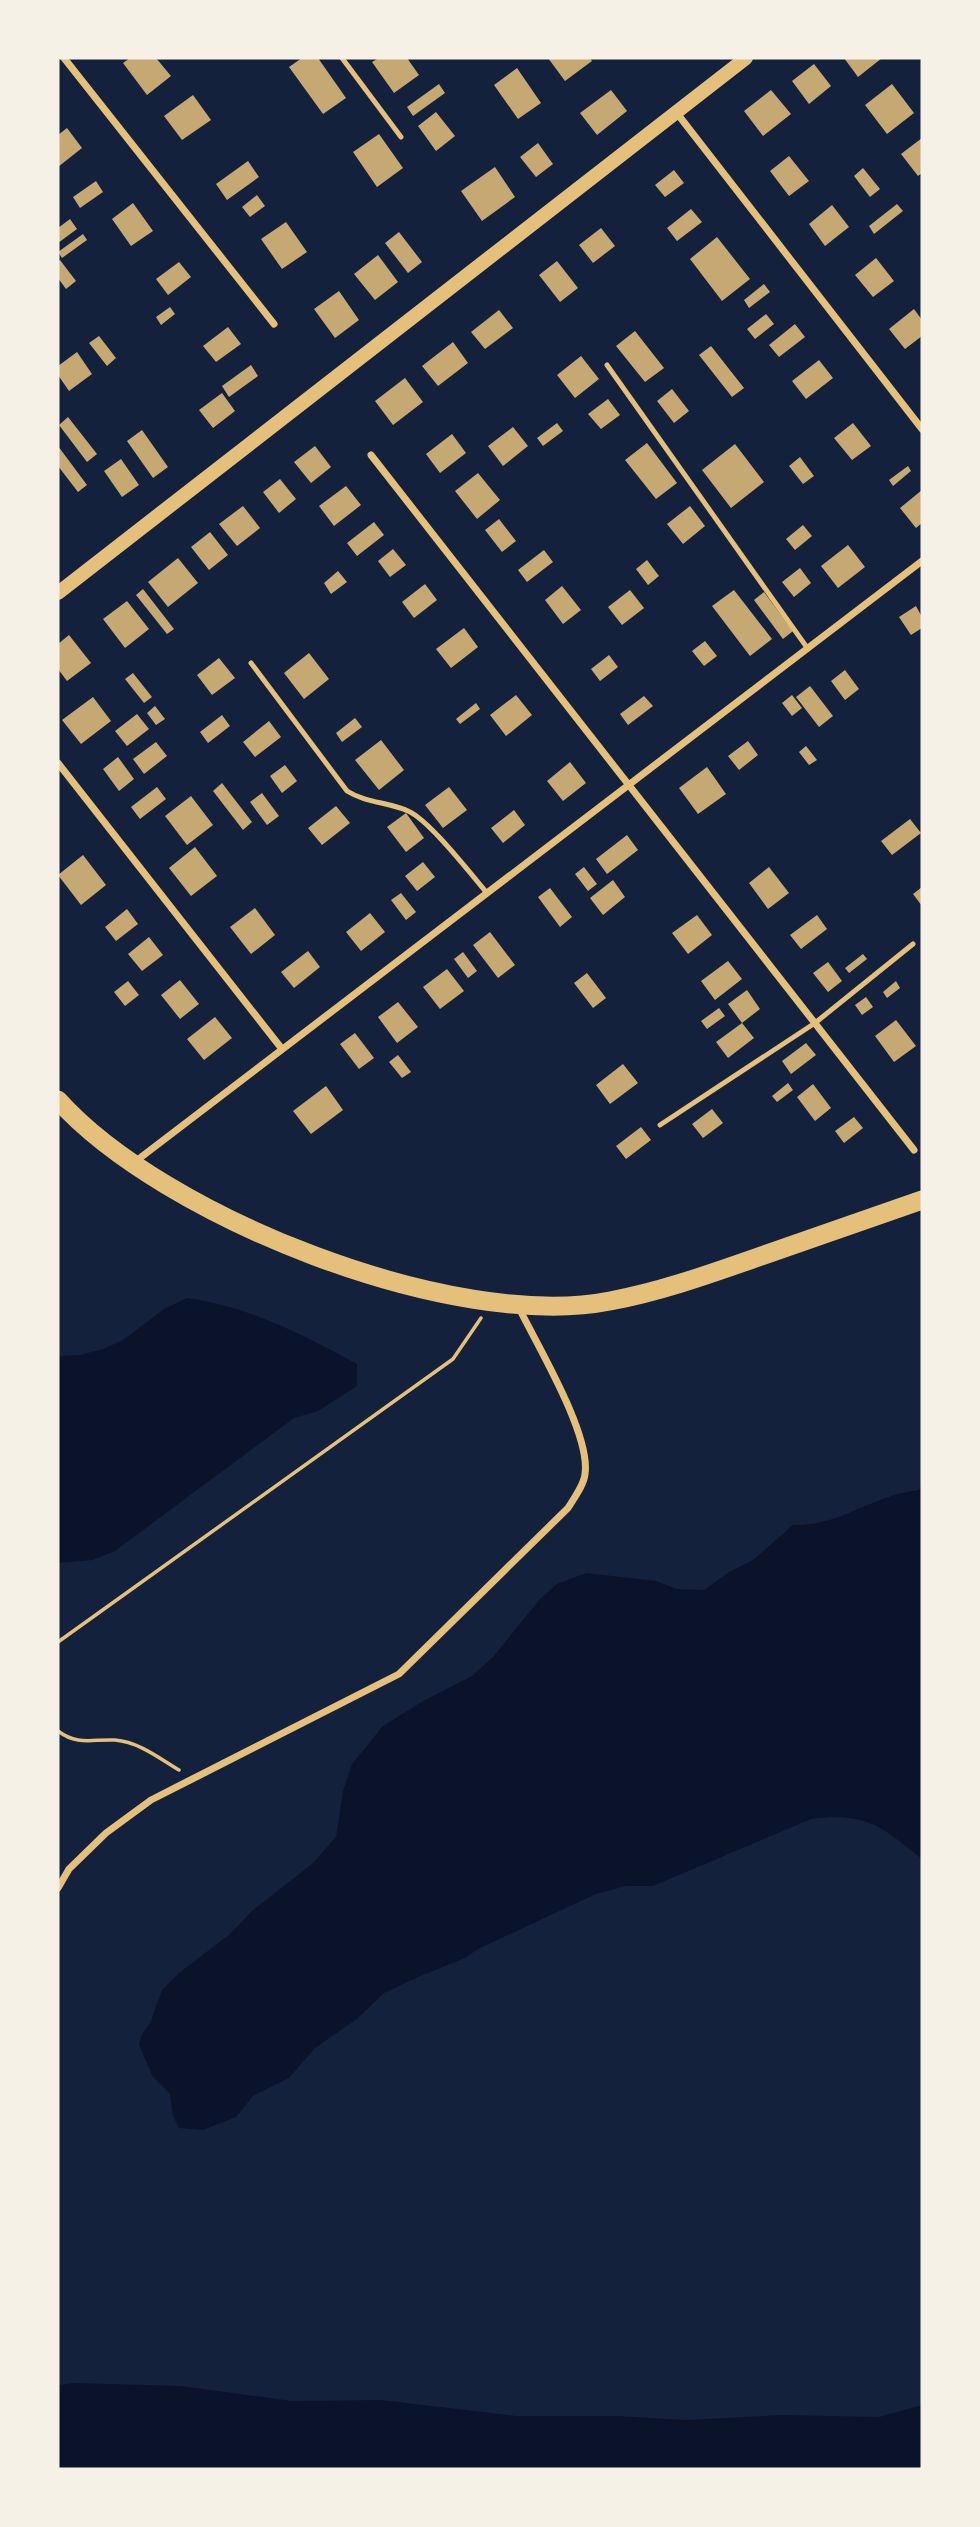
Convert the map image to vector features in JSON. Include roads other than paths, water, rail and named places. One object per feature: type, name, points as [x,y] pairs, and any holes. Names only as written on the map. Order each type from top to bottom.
[{"type":"highway","points":[[58,1101],[99,1139],[132,1163],[196,1201],[314,1257],[394,1283],[518,1305],[566,1307],[609,1301],[692,1280],[922,1200]]},
{"type":"main road","points":[[58,593],[746,58]]},
{"type":"street","points":[[64,58],[274,324]]},
{"type":"street","points":[[675,111],[922,429]]},
{"type":"street","points":[[371,455],[914,1150]]},
{"type":"street","points":[[132,1163],[922,561]]},
{"type":"street","points":[[58,763],[282,1049]]},
{"type":"street","points":[[58,1888],[69,1869],[106,1833],[151,1800],[399,1674],[568,1508],[586,1477],[585,1455],[579,1430],[518,1305]]},
{"type":"lane","points":[[342,58],[401,137]]},
{"type":"lane","points":[[607,365],[808,649]]},
{"type":"lane","points":[[251,663],[346,791],[362,799],[397,806],[420,817],[487,893]]},
{"type":"lane","points":[[660,1125],[815,1023],[913,944]]},
{"type":"water","points":[[187,1298],[253,1315],[317,1343],[357,1364],[357,1386],[318,1411],[294,1418],[115,1551],[93,1560],[58,1563],[58,1356],[80,1355],[103,1349],[123,1340],[164,1309]]},
{"type":"water","points":[[922,1482],[922,1859],[872,1824],[846,1818],[811,1819],[653,1886],[626,1886],[596,1894],[478,1949],[465,1958],[384,1993],[357,2019],[315,2048],[289,2078],[253,2096],[236,2117],[203,2130],[179,2128],[173,2116],[170,2094],[153,2077],[139,2045],[162,1990],[179,1973],[230,1934],[253,1910],[312,1864],[336,1837],[343,1791],[352,1764],[383,1726],[423,1701],[472,1676],[493,1657],[540,1599],[557,1584],[586,1573],[656,1581],[677,1589],[704,1590],[729,1572],[753,1560],[793,1525],[811,1524],[842,1516],[886,1498],[919,1490]]},
{"type":"water","points":[[74,2383],[181,2386],[292,2401],[381,2400],[516,2416],[617,2416],[686,2420],[783,2415],[879,2417],[922,2405],[922,2469],[58,2469],[58,2385]]}]
